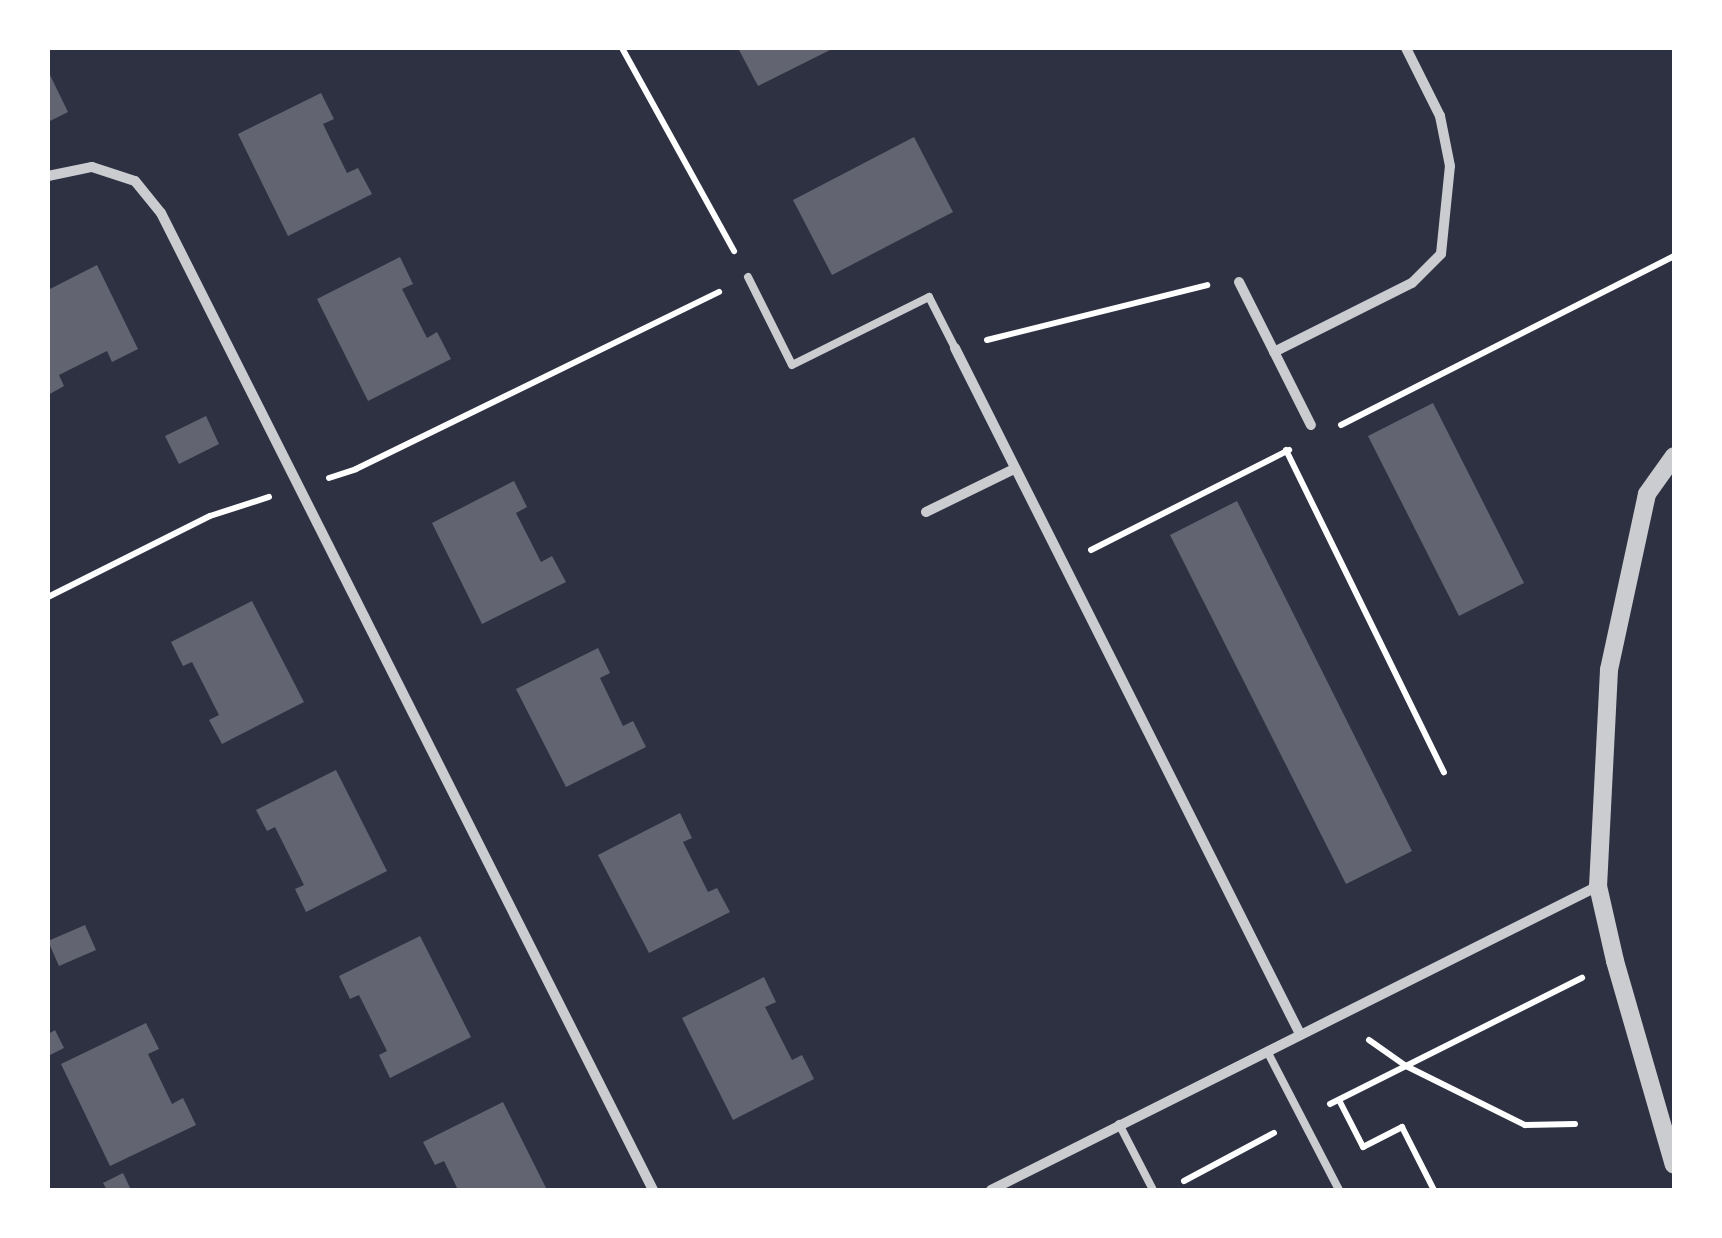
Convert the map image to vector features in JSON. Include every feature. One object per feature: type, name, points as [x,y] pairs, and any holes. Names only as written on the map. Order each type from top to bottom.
[{"type":"street","points":[[1274,352],[1412,283],[1440,254],[1450,166],[1440,116],[1406,48]]},
{"type":"street","points":[[48,176],[92,168],[134,181],[161,213],[654,1190]]},
{"type":"street","points":[[1238,282],[1310,425]]},
{"type":"street","points":[[955,348],[1300,1034]]},
{"type":"street","points":[[1674,456],[1647,494],[1609,670],[1598,886],[1614,961],[1674,1165]]},
{"type":"street","points":[[926,512],[1014,469]]},
{"type":"street","points":[[991,1190],[1598,886]]},
{"type":"lane","points":[[748,278],[792,365],[929,297],[955,348]]},
{"type":"lane","points":[[1267,1051],[1339,1190]]},
{"type":"lane","points":[[1118,1124],[1153,1190]]},
{"type":"path","points":[[48,597],[210,516],[356,469],[748,278],[622,48]]},
{"type":"path","points":[[1333,428],[1674,256]]},
{"type":"path","points":[[955,348],[1205,285],[1238,282]]},
{"type":"path","points":[[1205,285],[1213,302]]},
{"type":"path","points":[[1279,435],[1444,772]]},
{"type":"path","points":[[1063,564],[1302,444]]},
{"type":"path","points":[[1166,1190],[1614,961]]},
{"type":"path","points":[[1352,1008],[1368,1039],[1406,1066],[1525,1125],[1575,1124]]},
{"type":"path","points":[[1338,1100],[1362,1146],[1402,1127],[1434,1190]]},
{"type":"building","points":[[738,48],[834,48],[758,86]]},
{"type":"building","points":[[48,71],[68,112],[48,122]]},
{"type":"building","points":[[321,93],[334,119],[323,124],[347,173],[358,168],[372,194],[288,236],[238,134]]},
{"type":"building","points":[[914,137],[953,212],[832,275],[793,200]]},
{"type":"building","points":[[400,257],[413,284],[402,289],[427,338],[437,332],[451,359],[368,401],[317,299]]},
{"type":"building","points":[[97,265],[138,349],[112,362],[107,351],[59,375],[64,386],[48,395],[48,290]]},
{"type":"building","points":[[1433,403],[1524,583],[1459,616],[1368,436]]},
{"type":"building","points":[[206,416],[219,444],[179,464],[165,436]]},
{"type":"building","points":[[514,481],[527,507],[516,513],[541,562],[552,556],[566,582],[482,624],[432,523]]},
{"type":"building","points":[[1237,501],[1412,851],[1346,884],[1170,535]]},
{"type":"building","points":[[252,601],[304,702],[222,744],[209,720],[219,715],[192,662],[183,666],[171,642]]},
{"type":"building","points":[[598,648],[610,673],[600,678],[623,726],[633,721],[646,747],[566,787],[516,689]]},
{"type":"building","points":[[336,770],[387,871],[306,912],[295,889],[304,885],[275,827],[267,831],[256,810]]},
{"type":"building","points":[[680,813],[692,838],[683,842],[708,892],[717,888],[730,912],[649,953],[598,855]]},
{"type":"building","points":[[85,925],[96,950],[59,966],[48,941]]},
{"type":"building","points":[[420,936],[471,1037],[390,1078],[379,1055],[387,1051],[359,995],[350,999],[339,976]]},
{"type":"building","points":[[764,977],[776,1002],[765,1007],[792,1060],[802,1055],[814,1079],[733,1120],[682,1018]]},
{"type":"building","points":[[146,1023],[159,1049],[148,1054],[172,1104],[183,1098],[196,1125],[110,1166],[61,1064]]},
{"type":"building","points":[[55,1030],[64,1048],[48,1056],[48,1034]]},
{"type":"building","points":[[503,1102],[547,1190],[458,1190],[444,1161],[435,1165],[423,1142]]},
{"type":"building","points":[[123,1173],[131,1190],[107,1190],[103,1183]]}]
